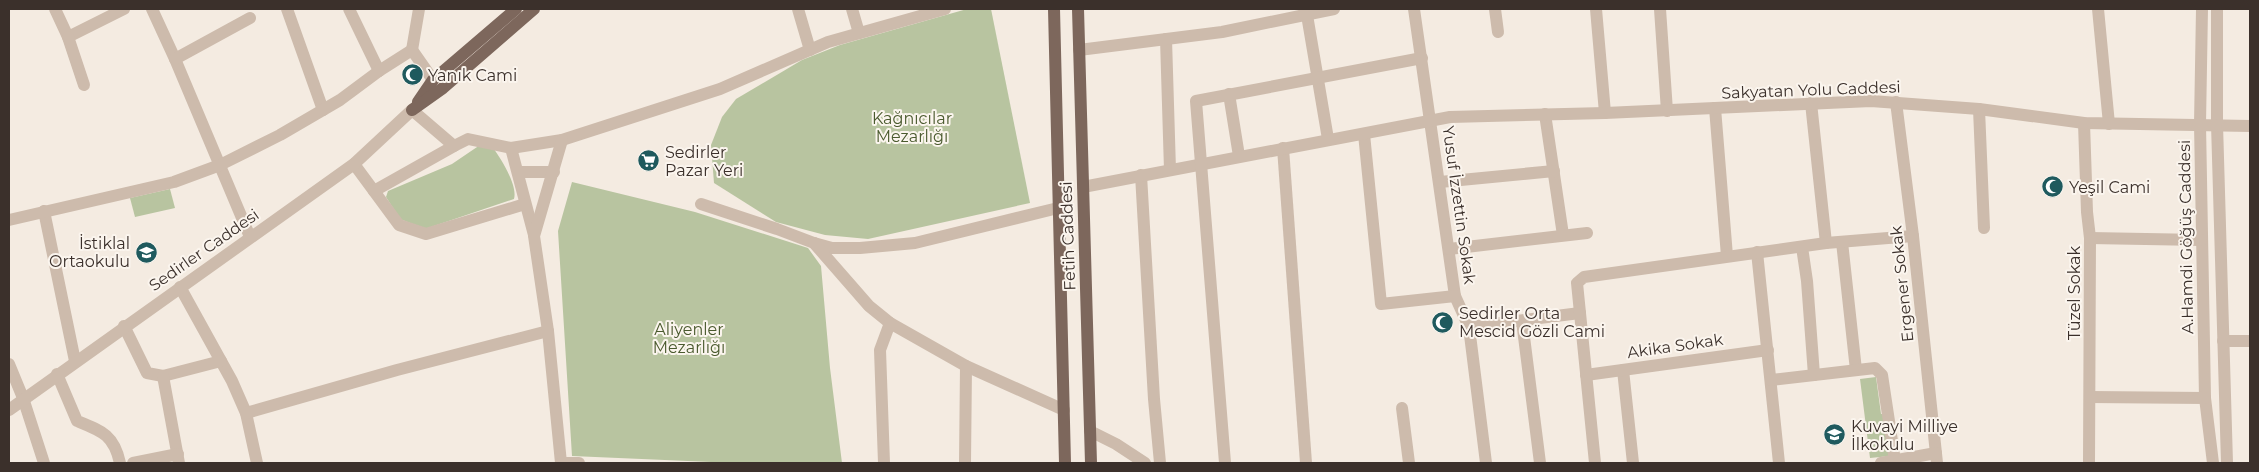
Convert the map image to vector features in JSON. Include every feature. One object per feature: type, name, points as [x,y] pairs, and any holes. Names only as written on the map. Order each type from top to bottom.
[{"type":"main road","name":"Sedirler Caddesi","points":[[412,110],[433,80],[516,9]]},
{"type":"main road","name":"Sedirler Caddesi","points":[[412,110],[442,88],[534,9]]},
{"type":"main road","name":"Fetih Caddesi","points":[[1054,9],[1066,463]]},
{"type":"main road","name":"Fetih Caddesi","points":[[1078,9],[1091,463]]},
{"type":"street","points":[[55,9],[68,37],[84,85]]},
{"type":"street","points":[[68,37],[124,9]]},
{"type":"street","points":[[152,9],[176,59],[250,238]]},
{"type":"street","points":[[287,9],[323,110]]},
{"type":"street","points":[[349,9],[379,72]]},
{"type":"street","points":[[419,9],[412,50],[433,80]]},
{"type":"street","points":[[798,9],[810,50]]},
{"type":"street","points":[[852,9],[859,33]]},
{"type":"street","points":[[374,191],[468,140],[511,148],[562,140],[720,89],[810,50],[859,33],[945,9]]},
{"type":"street","points":[[1079,50],[1222,32],[1334,9]]},
{"type":"street","name":"Yusuf İzzettin Sokak","points":[[1414,9],[1455,296],[1469,328],[1486,463]]},
{"type":"street","points":[[1495,9],[1498,32]]},
{"type":"street","points":[[1596,9],[1605,113]]},
{"type":"street","points":[[1660,9],[1667,111]]},
{"type":"street","points":[[2098,9],[2109,124]]},
{"type":"street","name":"A.Hamdi Göğüş Caddesi","points":[[2202,9],[2200,124],[2201,240],[2205,398],[2213,463]]},
{"type":"street","name":"A.Hamdi Göğüş Caddesi","points":[[2217,9],[2217,124],[2228,463]]},
{"type":"street","points":[[1307,15],[1328,139]]},
{"type":"street","points":[[176,59],[250,18]]},
{"type":"street","points":[[1166,39],[1170,170]]},
{"type":"street","points":[[9,220],[174,182],[220,165],[280,135],[340,100],[412,50]]},
{"type":"street","points":[[1225,463],[1196,101],[1422,58]]},
{"type":"street","points":[[1229,94],[1239,156]]},
{"type":"street","name":"Sakyatan Yolu Caddesi","points":[[1083,187],[1431,120],[1545,114],[1667,111],[1812,103],[1896,102],[1979,109],[2084,123],[2250,126]]},
{"type":"street","name":"Ergener Sokak","points":[[1896,102],[1913,236],[1936,458]]},
{"type":"street","points":[[1812,103],[1826,244]]},
{"type":"street","points":[[1715,108],[1727,256]]},
{"type":"street","points":[[1979,109],[1984,228]]},
{"type":"street","points":[[412,110],[454,146]]},
{"type":"street","name":"Sedirler Caddesi","points":[[9,410],[23,398],[354,164],[412,110]]},
{"type":"street","points":[[1545,114],[1563,235]]},
{"type":"street","name":"Tüzel Sokak","points":[[2084,123],[2087,212],[2090,238],[2089,463]]},
{"type":"street","points":[[1364,134],[1381,304],[1455,296]]},
{"type":"street","points":[[534,236],[562,140]]},
{"type":"street","points":[[511,148],[534,236],[548,331],[561,463],[579,463]]},
{"type":"street","points":[[1283,148],[1306,463]]},
{"type":"street","points":[[354,164],[399,225],[426,234],[525,204]]},
{"type":"street","points":[[1440,182],[1554,171]]},
{"type":"street","points":[[518,172],[554,172]]},
{"type":"street","points":[[1141,176],[1154,399],[1160,463]]},
{"type":"street","points":[[701,204],[832,248],[860,248],[914,242],[1058,208]]},
{"type":"street","points":[[44,212],[75,361]]},
{"type":"street","points":[[1449,249],[1587,233]]},
{"type":"street","points":[[1595,463],[1577,282],[1584,277],[1802,246],[1913,236]]},
{"type":"street","points":[[2090,238],[2201,240]]},
{"type":"street","points":[[1842,242],[1856,370]]},
{"type":"street","points":[[814,243],[869,306],[890,323],[966,366],[1064,410]]},
{"type":"street","points":[[1802,246],[1808,281],[1814,375]]},
{"type":"street","points":[[1757,252],[1779,463]]},
{"type":"street","points":[[180,287],[232,381],[246,413],[258,463]]},
{"type":"street","points":[[1469,328],[1580,313]]},
{"type":"street","points":[[1522,321],[1540,463]]},
{"type":"street","points":[[884,463],[880,350],[890,323]]},
{"type":"street","points":[[124,326],[147,372],[164,376],[221,361]]},
{"type":"street","points":[[246,413],[398,370],[548,331]]},
{"type":"street","points":[[2223,341],[2250,341]]},
{"type":"street","name":"Akika Sokak","points":[[1586,375],[1768,350]]},
{"type":"street","points":[[9,364],[23,398],[44,463]]},
{"type":"street","points":[[965,463],[966,366]]},
{"type":"street","points":[[1771,380],[1875,368],[1882,375],[1895,460]]},
{"type":"street","points":[[1623,370],[1634,463]]},
{"type":"street","points":[[57,374],[77,421],[109,436],[117,448],[120,463]]},
{"type":"street","points":[[133,463],[179,459],[164,376]]},
{"type":"street","points":[[2090,397],[2205,398]]},
{"type":"street","points":[[1402,408],[1408,463]]},
{"type":"street","points":[[1090,431],[1116,444],[1146,463]]},
{"type":"street","points":[[1881,463],[1895,460],[1936,458]]},
{"type":"green space","name":"Kağnıcılar Mezarlığı","points":[[967,9],[991,9],[1030,203],[868,239],[825,235],[776,222],[714,183],[711,145],[722,117],[736,99],[802,60],[840,45]]},
{"type":"green space","points":[[480,145],[491,145],[499,157],[511,179],[515,193],[514,199],[425,229],[400,219],[386,197],[388,191],[452,164]]},
{"type":"green space","name":"Aliyenler Mezarlığı","points":[[572,182],[695,212],[808,248],[821,266],[830,368],[842,463],[711,462],[572,456],[558,231]]},
{"type":"green space","points":[[170,189],[175,208],[135,217],[130,198]]},
{"type":"green space","points":[[1876,377],[1881,414],[1885,414],[1890,456],[1870,458],[1860,379]]},
{"type":"place","name":"Yanık Cami","points":[[412,75]]},
{"type":"place","name":"Sedirler Pazar Yeri","points":[[649,161]]},
{"type":"place","name":"Yeşil Cami","points":[[2053,187]]},
{"type":"place","name":"İstiklal Ortaokulu","points":[[146,252]]},
{"type":"place","name":"Sedirler Orta Mescid Gözli Cami","points":[[1443,322]]},
{"type":"place","name":"Kuvayi Milliye İlkokulu","points":[[1835,435]]}]
